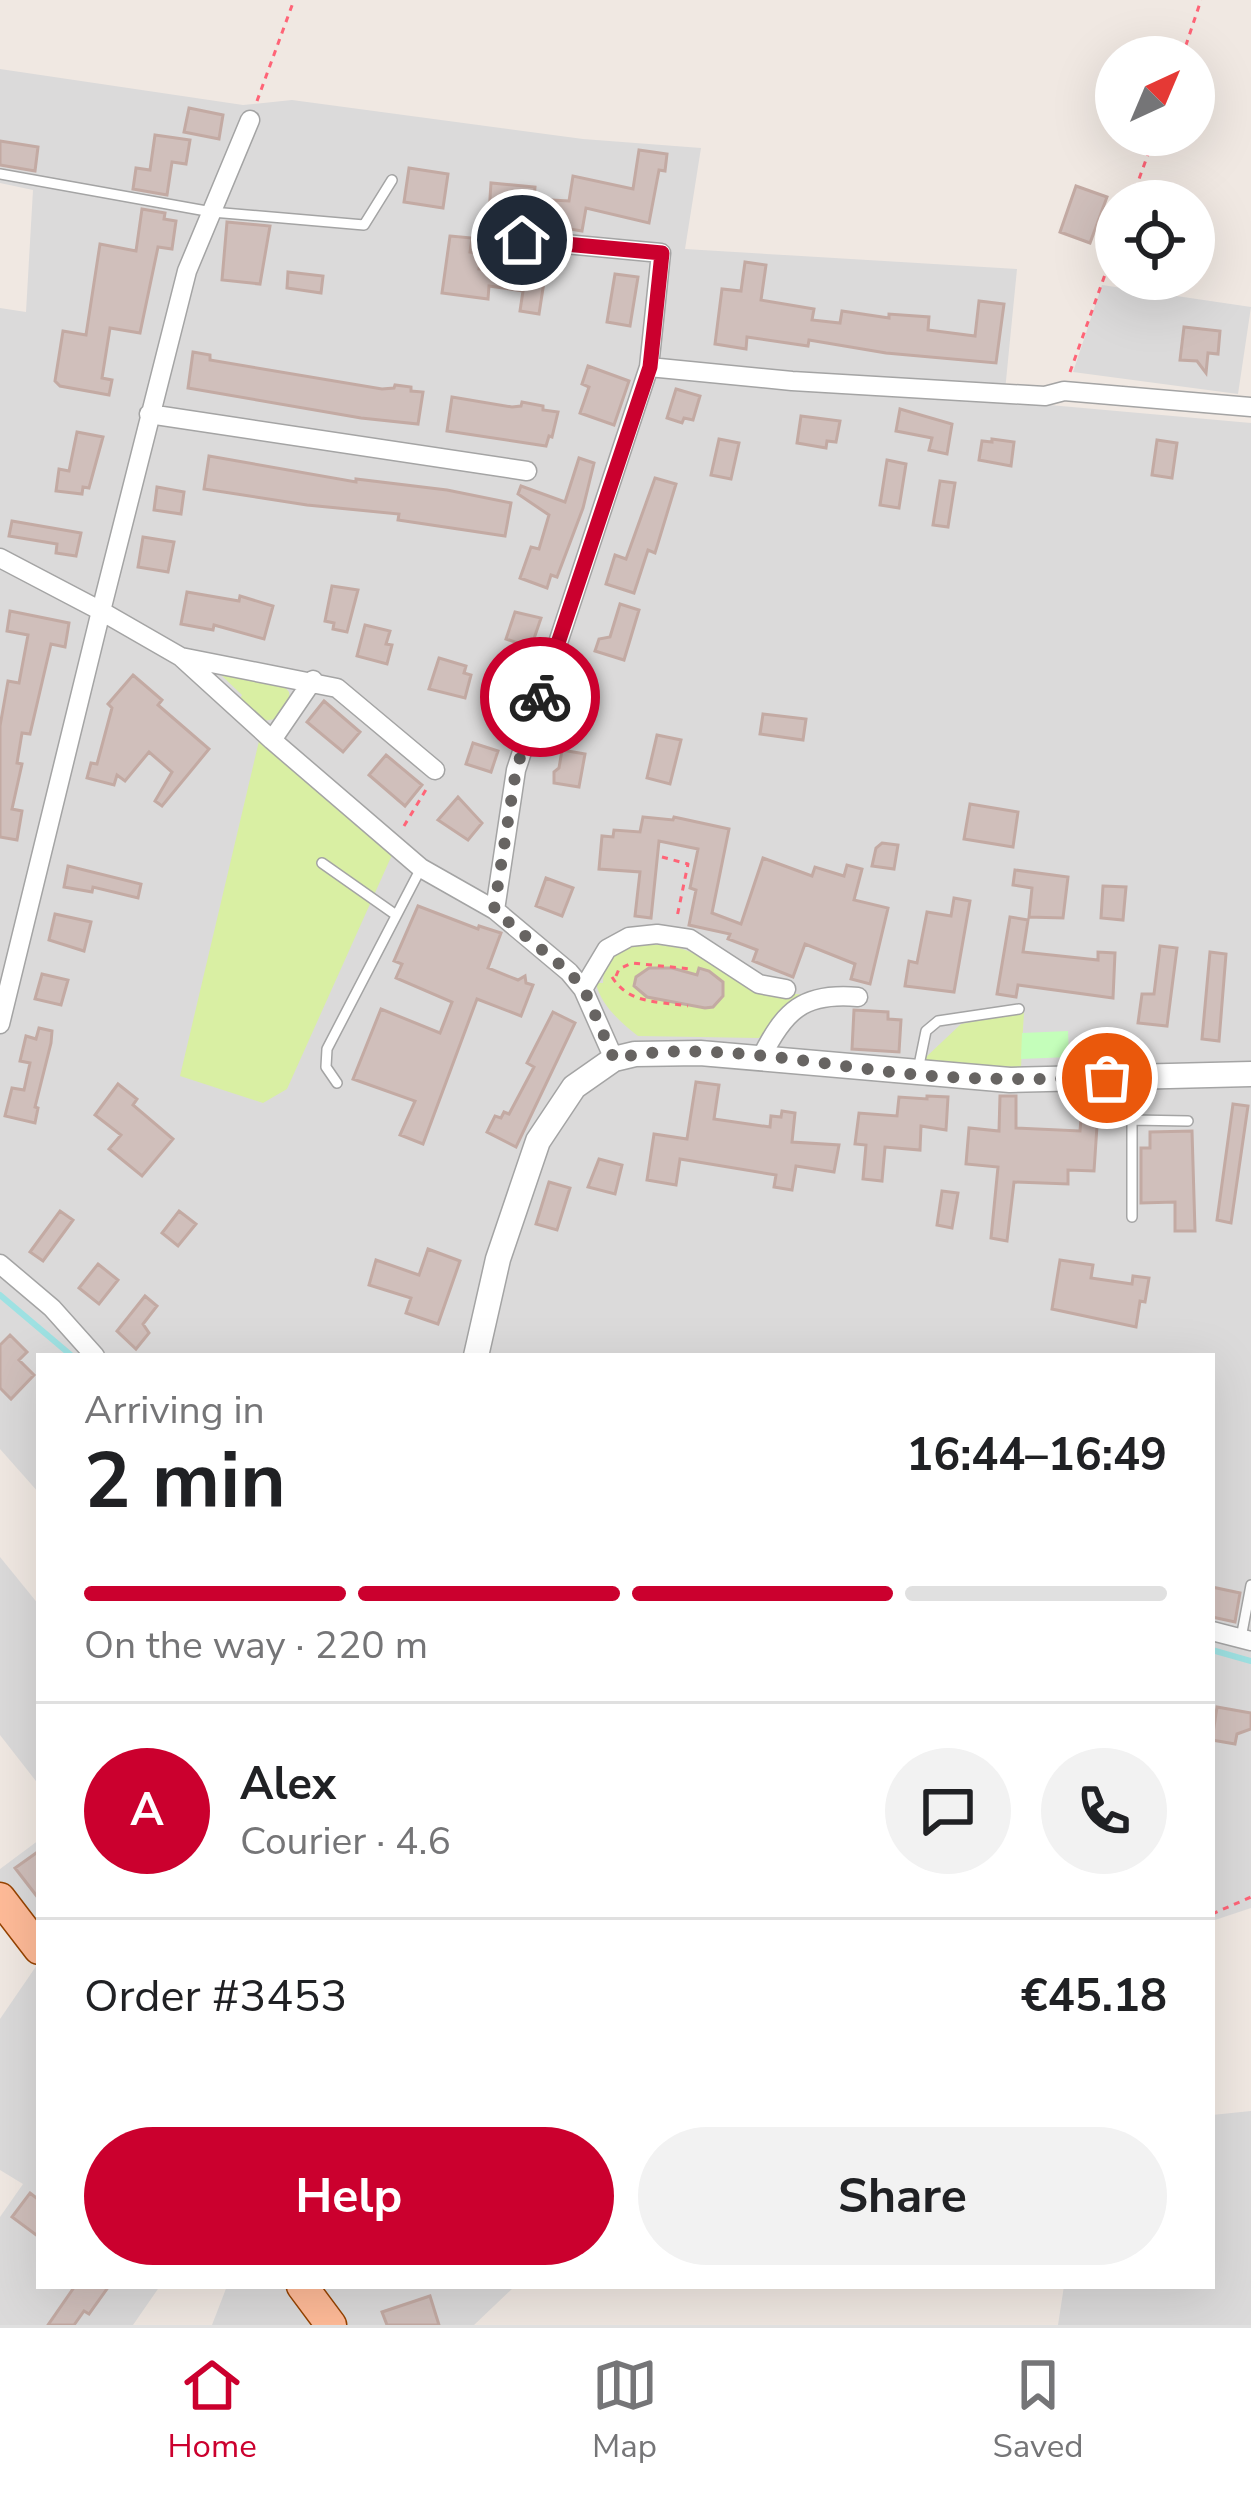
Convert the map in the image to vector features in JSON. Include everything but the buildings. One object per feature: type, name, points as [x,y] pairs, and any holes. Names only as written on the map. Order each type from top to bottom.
[{"type":"main road","points":[[0,1898],[36,1944]]},
{"type":"main road","points":[[304,2289],[331,2325]]},
{"type":"street","points":[[0,1024],[188,271],[250,120]]},
{"type":"street","points":[[494,910],[516,770],[650,367],[662,253],[522,240]]},
{"type":"street","points":[[650,367],[815,383],[1045,396],[1064,391],[1251,407]]},
{"type":"street","points":[[149,414],[527,471]]},
{"type":"street","points":[[0,558],[181,656],[421,868],[494,910],[569,972],[588,982],[614,1059]]},
{"type":"street","points":[[181,656],[337,688],[435,770]]},
{"type":"street","points":[[272,740],[313,680]]},
{"type":"street","points":[[588,982],[608,949],[629,937],[672,936],[690,939],[759,984],[786,988]]},
{"type":"street","points":[[761,1058],[777,1025],[799,1006],[819,997],[858,997]]},
{"type":"street","points":[[477,1353],[498,1259],[538,1141],[574,1087],[614,1059],[700,1053],[1010,1080],[1251,1074]]},
{"type":"street","points":[[0,1264],[52,1308],[92,1353]]},
{"type":"street","points":[[1215,1632],[1246,1639]]},
{"type":"lane","points":[[0,175],[212,212],[364,225],[392,180]]},
{"type":"lane","points":[[322,862],[397,915]]},
{"type":"lane","points":[[337,1083],[326,1067],[327,1049],[421,868]]},
{"type":"lane","points":[[917,1075],[926,1031],[938,1021],[1019,1009]]},
{"type":"lane","points":[[1132,1077],[1132,1216]]},
{"type":"lane","points":[[1132,1120],[1188,1121]]},
{"type":"lane","points":[[1246,1639],[1251,1585]]},
{"type":"path","points":[[250,120],[294,0]]},
{"type":"path","points":[[1189,36],[1202,0]]},
{"type":"path","points":[[1064,391],[1096,300]]},
{"type":"path","points":[[392,843],[435,770]]},
{"type":"path","points":[[662,857],[688,864],[668,966]]},
{"type":"path","points":[[688,1006],[629,997],[618,989],[616,977],[619,969],[632,963],[691,969]]},
{"type":"path","points":[[588,982],[616,977]]},
{"type":"path","points":[[1215,1913],[1251,1897]]},
{"type":"shaded area","points":[[0,69],[243,105],[292,100],[583,139],[701,148],[685,249],[1017,269],[1004,401],[1251,423],[1251,1908],[1215,1920],[1215,1353],[36,1353],[36,1490],[0,1449],[0,308],[26,312],[33,190],[0,183]]},
{"type":"shaded area","points":[[1097,300],[1204,300],[1251,307],[1238,394],[1073,372]]},
{"type":"shaded area","points":[[0,1557],[36,1601],[36,1781],[0,1735]]},
{"type":"shaded area","points":[[36,1842],[36,1945],[0,1898],[0,1869]]},
{"type":"shaded area","points":[[36,1966],[36,2289],[158,2289],[133,2325],[0,2325],[0,2217],[23,2184],[0,2170],[0,2019]]},
{"type":"shaded area","points":[[1251,2111],[1251,2325],[1058,2325],[1064,2289],[1215,2289],[1215,2115]]},
{"type":"shaded area","points":[[226,2289],[512,2289],[474,2325],[212,2325]]},
{"type":"green space","points":[[219,673],[279,680],[290,700],[275,719],[257,722],[237,705],[242,695]]},
{"type":"green space","points":[[259,741],[274,742],[396,846],[287,1089],[263,1103],[180,1076]]},
{"type":"green space","points":[[635,944],[687,951],[757,990],[808,996],[781,1014],[759,1038],[638,1036],[607,1006],[596,983],[603,983],[612,958]]},
{"type":"green space","points":[[1024,1011],[1021,1067],[928,1064],[925,1058],[961,1024]]},
{"type":"green space","points":[[1068,1031],[1069,1057],[1021,1059],[1022,1033]]},
{"type":"waterway","points":[[0,1295],[68,1353]]},
{"type":"waterway","points":[[1215,1651],[1251,1661]]},
{"type":"way so far","points":[[540,697],[516,770],[494,910],[584,989],[614,1059],[700,1053],[973,1079],[1107,1078]]},
{"type":"route","points":[[522,240],[662,253],[650,367],[540,697]]}]
